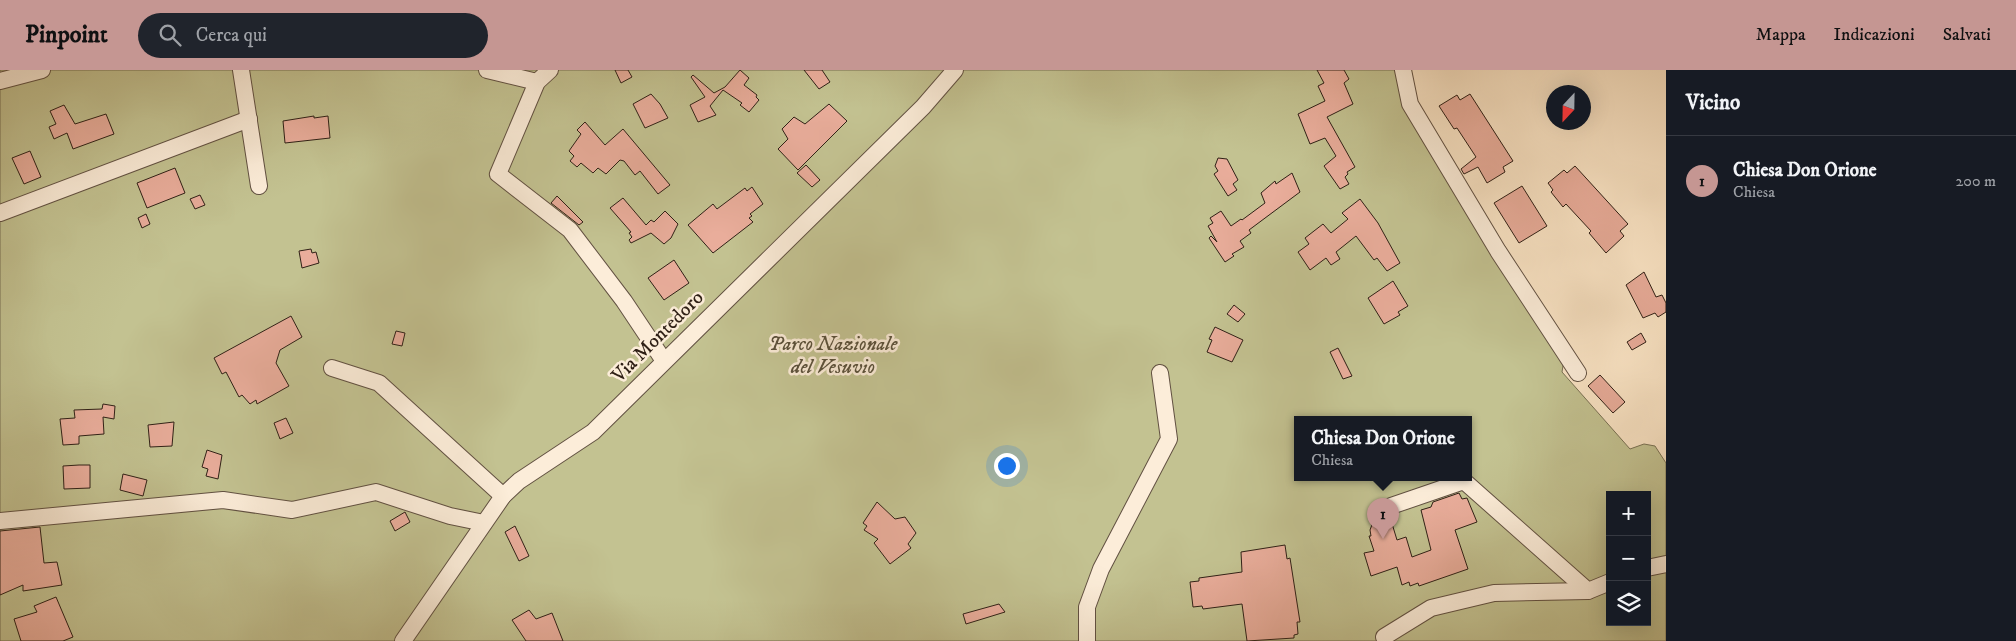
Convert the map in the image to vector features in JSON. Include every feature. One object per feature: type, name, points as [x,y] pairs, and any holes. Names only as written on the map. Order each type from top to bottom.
[{"type":"street","points":[[0,81],[42,70]]},
{"type":"street","points":[[241,70],[259,186]]},
{"type":"street","points":[[487,70],[537,82]]},
{"type":"street","points":[[550,70],[537,82],[498,174],[570,230],[624,301],[664,361]]},
{"type":"street","name":"Via Montedoro","points":[[403,641],[503,496],[519,481],[593,432],[923,107],[955,70]]},
{"type":"street","points":[[1403,70],[1410,104],[1498,251],[1578,373]]},
{"type":"street","points":[[0,213],[248,119]]},
{"type":"street","points":[[332,368],[379,383],[503,496]]},
{"type":"street","points":[[1087,641],[1087,607],[1101,569],[1169,439],[1160,372]]},
{"type":"street","points":[[1391,506],[1464,481],[1588,591]]},
{"type":"street","points":[[0,521],[224,500],[292,510],[376,492],[450,516],[484,522]]},
{"type":"street","points":[[1651,567],[1666,564]]},
{"type":"street","points":[[1384,637],[1431,608],[1485,595],[1588,591],[1606,584]]},
{"type":"green space","name":"Parco Nazionale del Vesuvio","points":[[0,70],[1405,70],[1412,99],[1566,347],[1562,372],[1630,449],[1644,444],[1655,446],[1666,463],[1666,641],[0,641]]},
{"type":"building","points":[[615,70],[628,70],[632,77],[621,83]]},
{"type":"building","points":[[740,70],[749,78],[744,85],[757,95],[756,97],[759,100],[749,112],[740,105],[742,103],[723,90],[710,106],[716,115],[698,122],[690,105],[705,97],[691,77],[693,75],[714,93],[725,87]]},
{"type":"building","points":[[804,70],[822,70],[830,82],[819,89]]},
{"type":"building","points":[[1317,70],[1344,70],[1349,79],[1344,83],[1353,104],[1327,117],[1355,167],[1347,172],[1348,174],[1345,177],[1349,184],[1340,189],[1324,166],[1336,156],[1325,138],[1310,144],[1298,114],[1325,101],[1318,86],[1324,83]]},
{"type":"building","points":[[651,94],[660,104],[668,118],[645,128],[633,104]]},
{"type":"building","points":[[1470,94],[1513,161],[1503,167],[1505,172],[1487,183],[1478,167],[1464,174],[1461,169],[1476,157],[1457,128],[1454,129],[1439,106],[1457,95],[1460,100]]},
{"type":"building","points":[[829,104],[847,121],[798,170],[778,149],[788,139],[782,129],[794,117],[805,124]]},
{"type":"building","points":[[64,105],[75,124],[106,114],[114,134],[73,149],[67,133],[54,139],[49,127],[56,124],[50,111]]},
{"type":"building","points":[[314,116],[314,118],[328,116],[330,138],[285,143],[283,121]]},
{"type":"building","points":[[585,122],[605,145],[623,129],[670,185],[658,194],[640,171],[635,175],[624,161],[620,160],[606,174],[598,168],[593,173],[581,163],[577,167],[570,161],[574,156],[569,151],[581,134],[577,130]]},
{"type":"building","points":[[30,151],[41,177],[24,184],[12,158]]},
{"type":"building","points":[[1218,158],[1227,159],[1238,180],[1233,184],[1237,190],[1228,196],[1214,174],[1218,171],[1215,166]]},
{"type":"building","points":[[806,165],[820,180],[812,187],[797,173]]},
{"type":"building","points":[[1575,166],[1628,224],[1620,231],[1624,236],[1606,253],[1589,233],[1591,231],[1566,204],[1563,207],[1551,192],[1553,190],[1548,183],[1564,170],[1567,173]]},
{"type":"building","points":[[175,168],[185,193],[147,208],[137,183]]},
{"type":"building","points":[[1292,173],[1300,192],[1249,230],[1251,233],[1240,241],[1244,247],[1232,254],[1234,256],[1225,262],[1209,238],[1211,236],[1217,242],[1208,226],[1213,223],[1210,218],[1221,211],[1231,226],[1242,220],[1265,203],[1261,193],[1275,181],[1276,184]]},
{"type":"building","points":[[1522,186],[1547,226],[1519,243],[1494,203]]},
{"type":"building","points":[[752,187],[763,204],[750,214],[752,216],[749,218],[753,222],[713,253],[688,225],[713,204],[717,209],[745,188],[747,191]]},
{"type":"building","points":[[200,195],[205,205],[195,209],[190,199]]},
{"type":"building","points":[[557,196],[583,222],[579,225],[551,203]]},
{"type":"building","points":[[623,198],[646,225],[651,220],[654,222],[665,211],[678,224],[671,238],[664,244],[651,233],[631,243],[629,240],[632,237],[629,233],[631,232],[610,208]]},
{"type":"building","points":[[1360,199],[1378,223],[1400,263],[1387,271],[1377,258],[1374,260],[1356,236],[1336,252],[1340,259],[1331,265],[1326,258],[1310,270],[1298,252],[1309,244],[1305,238],[1323,224],[1331,233],[1348,219],[1342,213]]},
{"type":"building","points":[[146,214],[150,224],[142,228],[138,218]]},
{"type":"building","points":[[311,249],[312,253],[316,252],[319,263],[302,268],[299,251]]},
{"type":"building","points":[[674,260],[689,283],[664,300],[648,278]]},
{"type":"building","points":[[1644,272],[1656,297],[1662,295],[1666,303],[1666,312],[1658,317],[1655,313],[1643,318],[1626,285]]},
{"type":"building","points":[[1393,281],[1408,306],[1398,312],[1400,315],[1384,324],[1368,298]]},
{"type":"building","points":[[1234,305],[1245,314],[1238,322],[1227,314]]},
{"type":"building","points":[[291,316],[302,337],[280,350],[276,363],[289,386],[257,404],[256,400],[250,404],[242,395],[239,397],[226,372],[222,374],[214,358]]},
{"type":"building","points":[[1215,327],[1243,340],[1232,362],[1207,352],[1212,340],[1209,339]]},
{"type":"building","points":[[396,331],[405,333],[402,346],[392,344]]},
{"type":"building","points":[[1641,333],[1646,342],[1632,350],[1627,342]]},
{"type":"building","points":[[1338,348],[1352,376],[1343,379],[1330,352]]},
{"type":"building","points":[[1600,375],[1625,402],[1613,413],[1588,386]]},
{"type":"building","points":[[103,404],[115,406],[114,419],[103,417],[104,434],[79,436],[79,444],[63,445],[60,419],[75,418],[74,410],[102,409]]},
{"type":"building","points":[[286,418],[293,433],[280,439],[274,423]]},
{"type":"building","points":[[174,422],[172,446],[150,447],[148,425]]},
{"type":"building","points":[[207,450],[222,455],[218,479],[206,476],[208,469],[202,467]]},
{"type":"building","points":[[90,465],[90,488],[64,489],[63,466]]},
{"type":"building","points":[[123,474],[147,480],[143,496],[120,490]]},
{"type":"building","points":[[1459,493],[1462,499],[1467,498],[1477,522],[1455,530],[1468,569],[1419,586],[1418,583],[1410,586],[1409,582],[1402,585],[1397,567],[1371,576],[1364,553],[1374,551],[1369,536],[1371,536],[1370,530],[1373,522],[1390,517],[1397,540],[1406,537],[1412,557],[1431,550],[1421,510],[1431,507],[1433,502]]},
{"type":"building","points":[[877,502],[895,519],[905,517],[916,533],[908,544],[911,548],[890,564],[874,543],[878,539],[864,530],[867,526],[863,523]]},
{"type":"building","points":[[405,512],[410,522],[395,531],[390,521]]},
{"type":"building","points":[[515,526],[529,556],[519,561],[505,532]]},
{"type":"building","points":[[40,527],[44,563],[57,562],[62,585],[23,591],[23,585],[0,595],[0,531]]},
{"type":"building","points":[[1285,545],[1287,559],[1290,558],[1300,622],[1297,622],[1298,634],[1294,635],[1294,638],[1247,641],[1242,604],[1203,609],[1202,606],[1193,607],[1190,582],[1199,581],[1199,578],[1242,572],[1241,552]]},
{"type":"building","points":[[56,597],[73,637],[63,641],[21,641],[14,619],[37,612],[34,606]]},
{"type":"building","points":[[999,604],[1005,612],[966,624],[963,614]]},
{"type":"building","points":[[529,610],[536,619],[552,613],[563,641],[526,641],[512,620]]},
{"type":"place","name":"Chiesa Don Orione","points":[[1383,539]]}]
